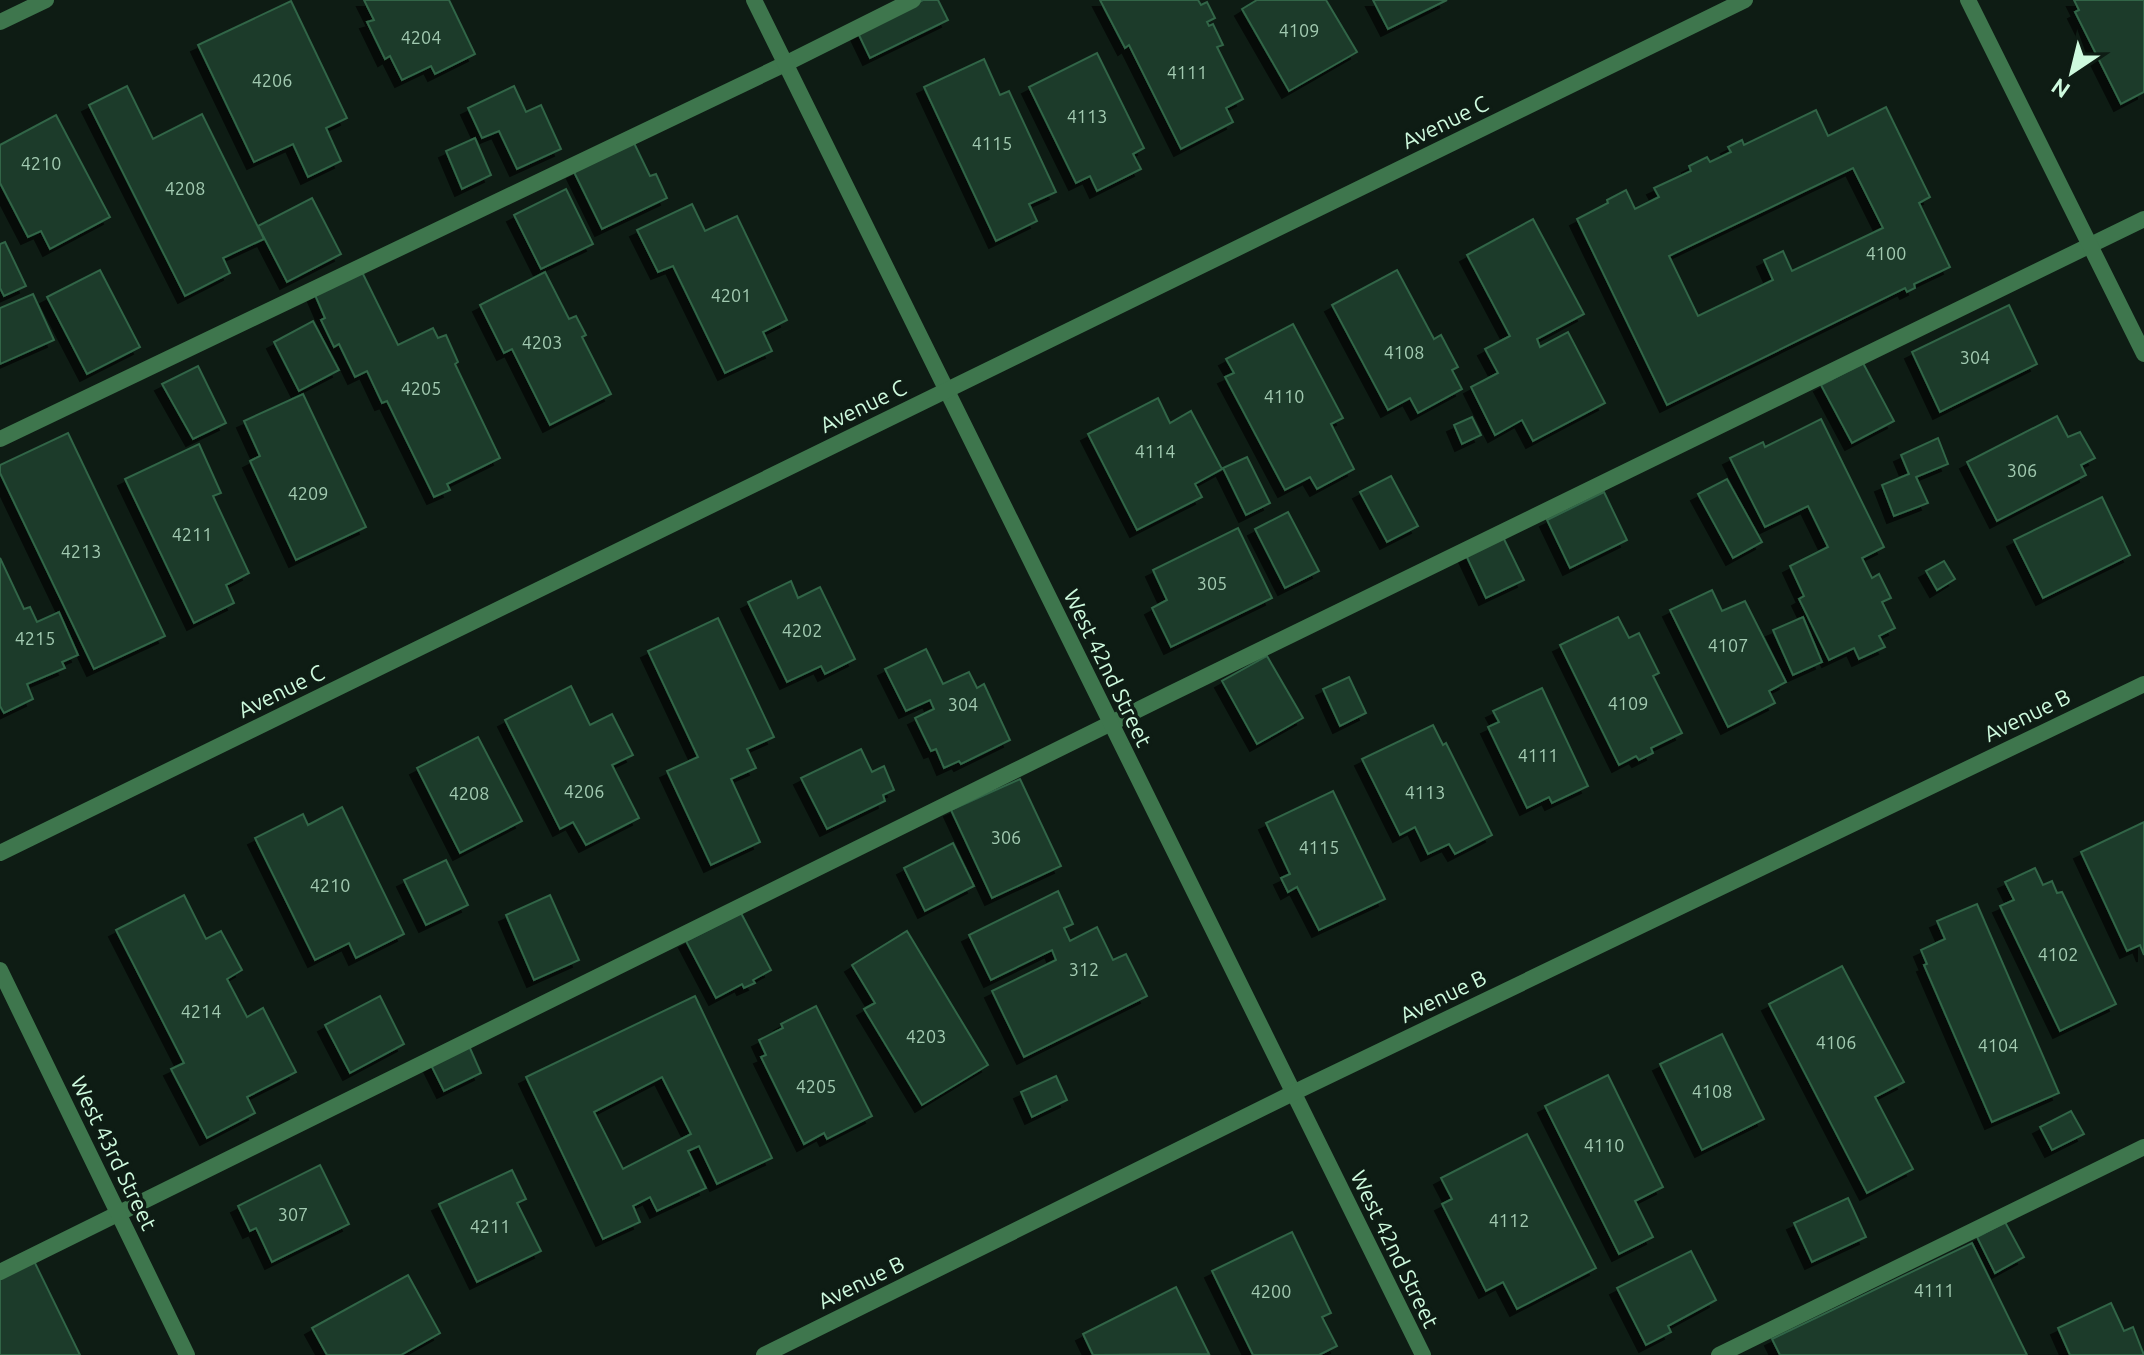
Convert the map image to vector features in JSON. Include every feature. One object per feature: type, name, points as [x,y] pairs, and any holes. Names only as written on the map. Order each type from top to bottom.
[{"type":"street","points":[[0,22],[46,0]]},
{"type":"street","name":"West 42nd Street","points":[[754,0],[1423,1355]]},
{"type":"street","points":[[0,439],[913,0]]},
{"type":"street","name":"Avenue C","points":[[0,853],[1745,0]]},
{"type":"street","points":[[1968,0],[2144,354]]},
{"type":"street","points":[[0,1272],[1110,723],[2144,219]]},
{"type":"street","name":"Avenue B","points":[[764,1355],[1293,1093],[2144,684]]},
{"type":"street","name":"West 43rd Street","points":[[0,970],[187,1355]]},
{"type":"street","points":[[1719,1355],[2144,1147]]},
{"type":"building","points":[[364,0],[449,0],[475,54],[435,74],[431,66],[402,80],[390,56],[385,59],[367,22],[374,20]]},
{"type":"building","points":[[923,0],[938,0],[948,20],[870,58],[858,33]]},
{"type":"building","points":[[1100,0],[1198,0],[1201,5],[1207,2],[1215,18],[1207,22],[1209,26],[1213,24],[1223,45],[1217,47],[1243,99],[1226,108],[1233,122],[1181,149],[1129,45],[1125,48]]},
{"type":"building","points":[[1257,0],[1326,0],[1357,52],[1289,91],[1242,9]]},
{"type":"building","points":[[1373,0],[1447,0],[1388,29]]},
{"type":"building","points":[[2074,0],[2144,0],[2144,92],[2121,104],[2075,12],[2079,10]]},
{"type":"building","points":[[291,1],[347,118],[326,128],[341,161],[308,177],[293,144],[254,162],[198,45]]},
{"type":"building","points":[[1097,53],[1144,148],[1133,154],[1141,169],[1097,191],[1090,176],[1076,183],[1029,87]]},
{"type":"building","points":[[984,59],[1000,95],[1009,91],[1056,192],[1029,204],[1037,221],[996,241],[924,87]]},
{"type":"building","points":[[127,86],[153,139],[202,114],[264,239],[223,258],[230,273],[185,296],[89,105]]},
{"type":"building","points":[[514,86],[526,112],[541,105],[561,149],[517,169],[499,131],[482,138],[468,108]]},
{"type":"building","points":[[1886,107],[1930,197],[1919,203],[1950,267],[1914,284],[1915,288],[1907,292],[1905,288],[1667,405],[1577,219],[1626,190],[1635,209],[1659,197],[1654,188],[1691,171],[1689,166],[1707,157],[1710,162],[1731,152],[1728,147],[1742,140],[1744,145],[1816,110],[1828,136]],"holes":[[[1853,168],[1883,228],[1792,271],[1783,251],[1764,260],[1773,280],[1698,316],[1669,256]]]},
{"type":"building","points":[[56,115],[110,217],[50,249],[41,231],[28,237],[0,183],[0,145]]},
{"type":"building","points":[[475,138],[491,175],[462,189],[446,151]]},
{"type":"building","points":[[634,143],[650,176],[656,174],[667,198],[602,229],[574,172]]},
{"type":"building","points":[[566,189],[593,244],[541,269],[514,215]]},
{"type":"building","points":[[312,198],[341,254],[287,282],[258,226]]},
{"type":"building","points":[[692,204],[705,231],[737,216],[787,320],[763,332],[772,351],[725,373],[673,266],[658,272],[637,230]]},
{"type":"building","points":[[1533,219],[1584,314],[1537,339],[1540,347],[1568,332],[1605,403],[1533,441],[1522,420],[1495,435],[1471,387],[1498,373],[1485,349],[1510,336],[1467,255]]},
{"type":"building","points":[[5,242],[26,286],[4,296],[0,288],[0,244]]},
{"type":"building","points":[[100,270],[140,347],[87,374],[47,297]]},
{"type":"building","points":[[1397,270],[1434,339],[1441,335],[1458,367],[1452,370],[1462,389],[1418,413],[1410,398],[1388,410],[1332,305]]},
{"type":"building","points":[[362,272],[398,345],[433,328],[438,338],[446,335],[458,362],[455,364],[500,458],[447,484],[450,490],[434,497],[387,401],[382,403],[367,371],[355,377],[339,344],[334,347],[321,320],[325,318],[315,295]]},
{"type":"building","points":[[545,272],[569,319],[576,316],[586,335],[582,337],[611,394],[550,425],[512,349],[504,353],[480,305]]},
{"type":"building","points":[[33,294],[54,340],[0,364],[0,308]]},
{"type":"building","points":[[2009,305],[2037,364],[1940,412],[1912,352]]},
{"type":"building","points":[[313,321],[339,370],[299,391],[274,342]]},
{"type":"building","points":[[1293,324],[1343,418],[1331,424],[1354,469],[1317,489],[1310,477],[1285,490],[1225,377],[1234,373],[1226,359]]},
{"type":"building","points":[[1863,363],[1894,421],[1852,443],[1821,385]]},
{"type":"building","points":[[198,366],[226,423],[193,439],[162,384]]},
{"type":"building","points":[[303,394],[366,527],[296,560],[250,461],[260,456],[244,421]]},
{"type":"building","points":[[1158,398],[1170,423],[1191,411],[1222,469],[1195,484],[1202,497],[1137,530],[1088,434]]},
{"type":"building","points":[[2057,416],[2068,437],[2080,432],[2095,458],[2081,465],[2086,475],[1997,521],[1967,462]]},
{"type":"building","points":[[1472,417],[1481,435],[1462,444],[1454,425]]},
{"type":"building","points":[[1821,419],[1884,547],[1862,558],[1872,578],[1879,574],[1891,598],[1882,602],[1895,628],[1879,636],[1885,647],[1859,659],[1854,648],[1829,660],[1799,599],[1804,596],[1790,566],[1828,547],[1808,506],[1765,527],[1730,458],[1763,442],[1765,447]]},
{"type":"building","points":[[68,433],[165,636],[94,669],[0,473],[0,465]]},
{"type":"building","points":[[1938,438],[1948,464],[1916,477],[1928,503],[1894,516],[1882,485],[1909,474],[1901,455]]},
{"type":"building","points":[[199,444],[221,493],[213,496],[249,573],[226,585],[234,603],[194,623],[125,479]]},
{"type":"building","points":[[1247,457],[1270,503],[1246,515],[1223,468]]},
{"type":"building","points":[[1391,476],[1418,526],[1387,542],[1360,492]]},
{"type":"building","points":[[1727,479],[1762,542],[1733,558],[1698,494]]},
{"type":"building","points":[[1604,492],[1627,540],[1570,568],[1547,520]]},
{"type":"building","points":[[2102,497],[2130,555],[2043,598],[2014,540]]},
{"type":"building","points":[[1288,512],[1319,571],[1285,588],[1255,529]]},
{"type":"building","points":[[1238,528],[1272,598],[1171,647],[1152,608],[1167,600],[1153,570]]},
{"type":"building","points":[[1502,535],[1524,580],[1486,598],[1465,553]]},
{"type":"building","points":[[0,558],[24,609],[30,607],[37,622],[59,612],[78,655],[62,662],[65,668],[27,684],[33,699],[4,713],[0,706]]},
{"type":"building","points":[[1944,561],[1955,579],[1937,590],[1926,571]]},
{"type":"building","points":[[791,581],[798,598],[820,587],[855,659],[825,674],[821,666],[787,682],[748,602]]},
{"type":"building","points":[[1712,590],[1722,611],[1745,601],[1786,682],[1769,691],[1775,703],[1728,727],[1670,610]]},
{"type":"building","points":[[1618,617],[1629,638],[1639,633],[1659,673],[1653,676],[1682,733],[1651,748],[1653,753],[1639,760],[1636,756],[1619,765],[1560,645]]},
{"type":"building","points":[[1803,617],[1822,662],[1793,675],[1773,630]]},
{"type":"building","points":[[718,618],[774,737],[747,749],[756,768],[731,779],[760,842],[711,865],[667,771],[698,757],[648,651]]},
{"type":"building","points":[[926,649],[943,684],[969,672],[977,688],[984,684],[1010,740],[961,764],[959,761],[944,768],[936,749],[931,751],[915,718],[934,709],[930,700],[906,711],[885,669]]},
{"type":"building","points":[[1267,656],[1303,718],[1257,744],[1222,681]]},
{"type":"building","points":[[1349,677],[1366,713],[1340,726],[1323,689]]},
{"type":"building","points":[[571,686],[590,725],[612,714],[633,755],[612,765],[639,818],[586,845],[573,822],[560,829],[505,720]]},
{"type":"building","points":[[1542,688],[1588,786],[1552,803],[1549,797],[1527,808],[1488,727],[1499,722],[1493,711]]},
{"type":"building","points":[[1433,725],[1443,745],[1446,743],[1492,835],[1455,854],[1449,844],[1428,854],[1415,827],[1400,835],[1362,759]]},
{"type":"building","points":[[478,737],[522,821],[460,853],[417,768]]},
{"type":"building","points":[[861,749],[872,772],[884,766],[894,790],[883,795],[885,801],[827,829],[801,778]]},
{"type":"building","points":[[1020,779],[1061,866],[992,898],[951,810]]},
{"type":"building","points":[[1333,791],[1385,899],[1319,930],[1297,887],[1288,892],[1281,878],[1290,874],[1266,823]]},
{"type":"building","points":[[342,807],[404,934],[356,958],[349,943],[315,960],[255,838],[303,814],[308,825]]},
{"type":"building","points":[[2144,822],[2144,955],[2140,945],[2127,951],[2081,852]]},
{"type":"building","points":[[953,843],[974,886],[925,911],[904,868]]},
{"type":"building","points":[[446,860],[468,905],[426,925],[404,880]]},
{"type":"building","points":[[2035,868],[2043,885],[2052,881],[2057,893],[2062,892],[2116,1004],[2060,1031],[2000,906],[2014,900],[2005,882]]},
{"type":"building","points":[[1058,891],[1073,924],[1064,928],[1070,941],[1097,927],[1113,960],[1126,954],[1147,996],[1024,1057],[992,991],[1056,960],[1052,950],[991,980],[969,935]]},
{"type":"building","points":[[184,895],[206,939],[221,931],[242,970],[227,979],[247,1017],[263,1008],[296,1072],[247,1097],[255,1113],[207,1138],[171,1069],[184,1063],[116,930]]},
{"type":"building","points":[[550,895],[579,960],[534,980],[506,915]]},
{"type":"building","points":[[1977,904],[2059,1093],[1992,1122],[1924,965],[1927,964],[1921,950],[1945,939],[1937,921]]},
{"type":"building","points":[[741,913],[771,970],[753,980],[755,983],[744,988],[742,984],[716,998],[686,941]]},
{"type":"building","points":[[907,931],[988,1065],[922,1105],[864,1009],[875,1003],[852,965]]},
{"type":"building","points":[[1842,966],[1904,1082],[1875,1097],[1913,1169],[1867,1193],[1769,1004]]},
{"type":"building","points":[[380,996],[404,1044],[350,1073],[325,1025]]},
{"type":"building","points":[[695,996],[772,1158],[717,1184],[699,1146],[688,1151],[706,1188],[657,1211],[650,1197],[633,1206],[640,1222],[603,1239],[526,1077]],"holes":[[[662,1077],[691,1134],[623,1169],[594,1112]]]},
{"type":"building","points":[[816,1006],[872,1116],[827,1139],[824,1133],[804,1144],[761,1057],[766,1055],[759,1040],[783,1028],[781,1024]]},
{"type":"building","points":[[1722,1034],[1764,1119],[1702,1150],[1660,1064]]},
{"type":"building","points":[[469,1046],[481,1073],[444,1091],[431,1065]]},
{"type":"building","points":[[1608,1075],[1663,1187],[1635,1201],[1653,1237],[1619,1254],[1545,1106]]},
{"type":"building","points":[[1056,1076],[1067,1100],[1032,1117],[1021,1092]]},
{"type":"building","points":[[2071,1111],[2084,1134],[2052,1150],[2040,1127]]},
{"type":"building","points":[[1527,1134],[1596,1268],[1517,1309],[1503,1282],[1486,1291],[1442,1204],[1452,1199],[1441,1178]]},
{"type":"building","points":[[320,1165],[349,1224],[272,1262],[256,1228],[250,1231],[238,1206]]},
{"type":"building","points":[[512,1170],[526,1199],[517,1203],[541,1251],[477,1282],[439,1204]]},
{"type":"building","points":[[1848,1198],[1866,1237],[1812,1262],[1794,1223]]},
{"type":"building","points":[[2005,1222],[2024,1257],[1995,1273],[1977,1237]]},
{"type":"building","points":[[1292,1232],[1331,1313],[1322,1317],[1337,1346],[1319,1355],[1253,1355],[1212,1271]]},
{"type":"building","points":[[1972,1243],[2027,1355],[1780,1355],[1772,1339]]},
{"type":"building","points":[[1691,1251],[1716,1300],[1668,1326],[1671,1332],[1646,1345],[1617,1288]]},
{"type":"building","points":[[33,1259],[80,1355],[0,1355],[0,1275]]},
{"type":"building","points":[[408,1275],[440,1333],[401,1355],[327,1355],[312,1328]]},
{"type":"building","points":[[1176,1287],[1209,1354],[1093,1355],[1083,1334]]},
{"type":"building","points":[[2111,1303],[2124,1331],[2133,1327],[2144,1355],[2070,1355],[2058,1328]]}]
